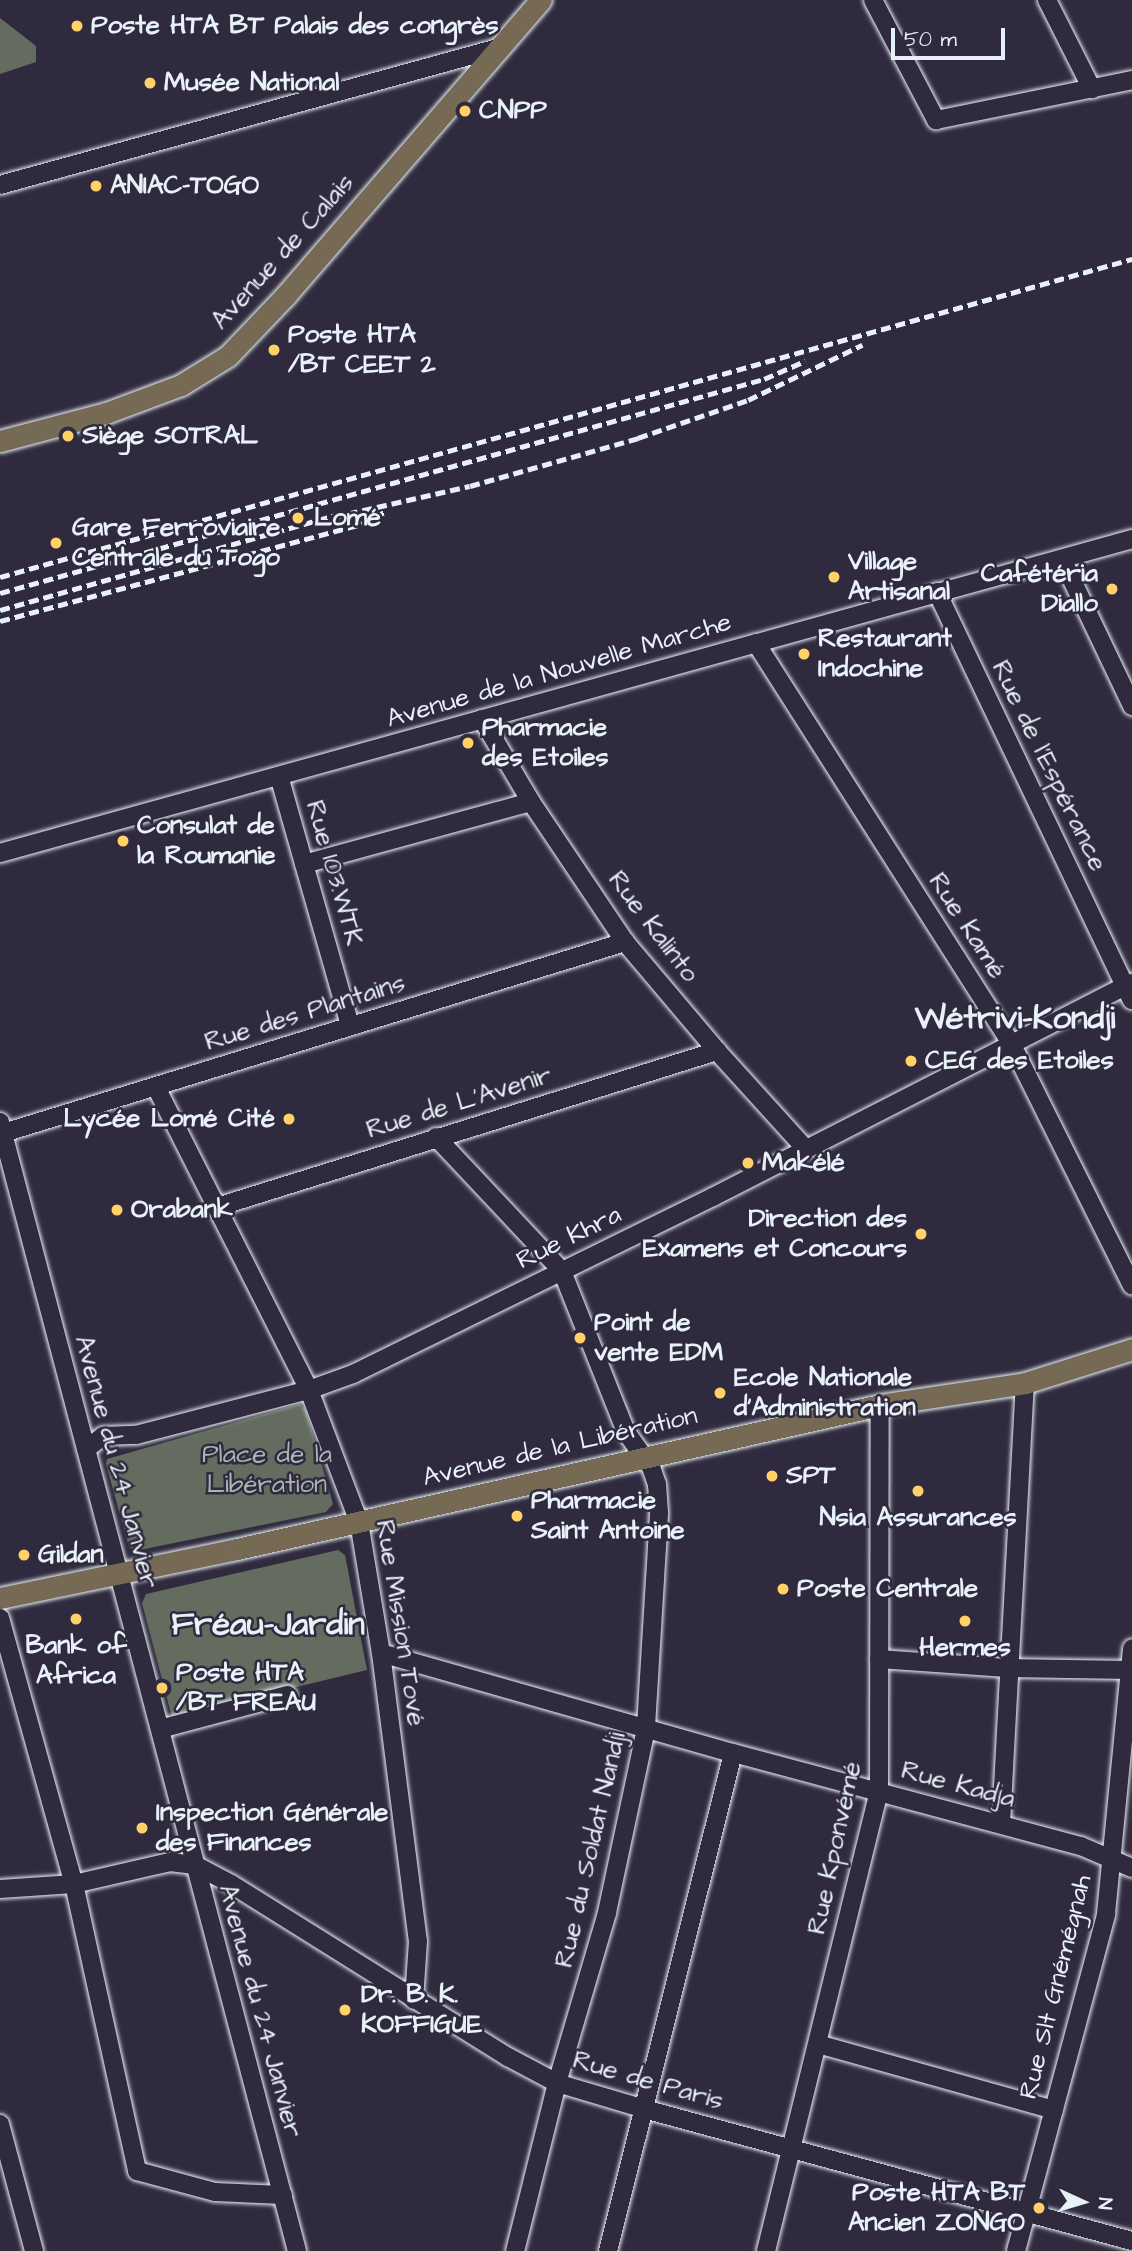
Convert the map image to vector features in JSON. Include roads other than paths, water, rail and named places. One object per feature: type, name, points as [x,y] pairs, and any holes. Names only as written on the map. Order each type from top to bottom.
[{"type":"main road","name":"Avenue de Calais","points":[[0,441],[106,413],[181,385],[215,366],[247,339],[541,0]]},
{"type":"main road","name":"Avenue de la Libération","points":[[0,1598],[359,1522],[643,1456],[880,1405],[1025,1383],[1132,1349]]},
{"type":"street","points":[[873,0],[936,120],[1132,80]]},
{"type":"street","points":[[1047,0],[1092,89]]},
{"type":"street","points":[[0,185],[498,48]]},
{"type":"street","name":"Avenue de la Nouvelle Marche","points":[[0,853],[1132,539]]},
{"type":"street","points":[[1062,559],[1132,706]]},
{"type":"street","name":"Rue de l'Espérance","points":[[937,592],[1130,990]]},
{"type":"street","name":"Rue Kamé","points":[[757,643],[1011,1042],[1132,1286]]},
{"type":"street","name":"Rue Kalinto","points":[[482,719],[531,802],[625,942],[717,1051],[806,1149]]},
{"type":"street","name":"Rue 103.WTK","points":[[279,776],[351,1026]]},
{"type":"street","points":[[303,864],[531,802]]},
{"type":"street","name":"Rue des Plantains","points":[[1,1130],[156,1087],[625,942]]},
{"type":"street","name":"Rue Khra","points":[[86,1450],[103,1436],[136,1435],[309,1390],[353,1374],[806,1149],[1011,1042],[1130,990]]},
{"type":"street","name":"Rue de L'Avenir","points":[[217,1207],[717,1051]]},
{"type":"street","name":"Rue Mission Tové","points":[[156,1087],[309,1390],[359,1522],[381,1653],[418,1941],[414,2000]]},
{"type":"street","name":"Avenue du 24 Janvier","points":[[1,1130],[297,2251]]},
{"type":"street","points":[[436,1137],[562,1271]]},
{"type":"street","name":"Rue du Soldat Nandji","points":[[515,2251],[557,2083],[607,1913],[646,1729],[659,1514],[657,1484],[643,1456],[626,1432],[562,1271]]},
{"type":"street","points":[[1001,1824],[1007,1668],[1025,1383]]},
{"type":"street","name":"Rue Kponvémé","points":[[766,2251],[879,1791],[880,1405]]},
{"type":"street","points":[[0,1618],[74,1884],[137,2171],[215,2192],[283,2195]]},
{"type":"street","name":"Rue Slt Gnémégnah","points":[[1016,2251],[1098,1950],[1113,1859],[1132,1648]]},
{"type":"street","name":"Rue Kadja","points":[[381,1653],[646,1729],[1090,1849],[1132,1868]]},
{"type":"street","points":[[879,1659],[1007,1668],[1130,1670]]},
{"type":"street","points":[[160,1729],[288,1695]]},
{"type":"street","points":[[608,2251],[733,1753]]},
{"type":"street","points":[[0,1889],[74,1884],[170,1862],[195,1865]]},
{"type":"street","name":"Rue de Paris","points":[[195,1865],[231,1884],[508,2057],[557,2083],[792,2150],[1132,2241]]},
{"type":"street","points":[[818,2044],[1054,2110]]},
{"type":"street","points":[[0,2124],[34,2251]]},
{"type":"railway","points":[[0,577],[1132,259]]},
{"type":"railway","points":[[333,517],[470,486],[638,438],[748,400],[862,345]]},
{"type":"railway","points":[[0,593],[764,379],[805,361]]},
{"type":"railway","points":[[0,621],[361,524],[386,511]]},
{"type":"railway","points":[[0,610],[340,514]]},
{"type":"place","name":"Poste HTA BT Palais des congrès","points":[[77,26]]},
{"type":"place","name":"Musée National","points":[[150,83]]},
{"type":"place","name":"CNPP","points":[[465,111]]},
{"type":"place","name":"ANIAC-TOGO","points":[[96,186]]},
{"type":"place","name":"Poste HTA /BT CEET 2","points":[[274,350]]},
{"type":"place","name":"Siège SOTRAL","points":[[68,436]]},
{"type":"place","name":"Lomé","points":[[298,518]]},
{"type":"place","name":"Gare Ferroviaire Centrale du Togo","points":[[56,543]]},
{"type":"place","name":"Village Artisanal","points":[[834,577]]},
{"type":"place","name":"Cafétéria Diallo","points":[[1112,589]]},
{"type":"place","name":"Restaurant Indochine","points":[[804,654]]},
{"type":"place","name":"Pharmacie des Etoiles","points":[[468,743]]},
{"type":"place","name":"Consulat de la Roumanie","points":[[123,841]]},
{"type":"place","name":"CEG des Etoiles","points":[[911,1061]]},
{"type":"place","name":"Lycée Lomé Cité","points":[[289,1119]]},
{"type":"place","name":"Makélé","points":[[748,1163]]},
{"type":"place","name":"Orabank","points":[[117,1210]]},
{"type":"place","name":"Direction des Examens et Concours","points":[[921,1234]]},
{"type":"place","name":"Point de vente EDM","points":[[580,1338]]},
{"type":"place","name":"Ecole Nationale d'Administration","points":[[720,1393]]},
{"type":"place","name":"SPT","points":[[772,1476]]},
{"type":"place","name":"Nsia Assurances","points":[[918,1491]]},
{"type":"place","name":"Pharmacie Saint Antoine","points":[[517,1516]]},
{"type":"place","name":"Gildan","points":[[24,1555]]},
{"type":"place","name":"Poste Centrale","points":[[783,1589]]},
{"type":"place","name":"Bank of Africa","points":[[76,1619]]},
{"type":"place","name":"Hermes","points":[[965,1621]]},
{"type":"place","name":"Poste HTA /BT FREAU","points":[[162,1688]]},
{"type":"place","name":"Inspection Générale des Finances","points":[[142,1828]]},
{"type":"place","name":"Dr. B. K. KOFFIGUE","points":[[345,2010]]},
{"type":"place","name":"Poste HTA BT Ancien ZONGO","points":[[1039,2208]]},
{"type":"district","name":"Wétrivi-Kondji","points":[[1015,1019]]},
{"type":"district","name":"Fréau-Jardin","points":[[268,1625]]},
{"type":"park label","name":"Place de la Libération","points":[[267,1470]]}]
